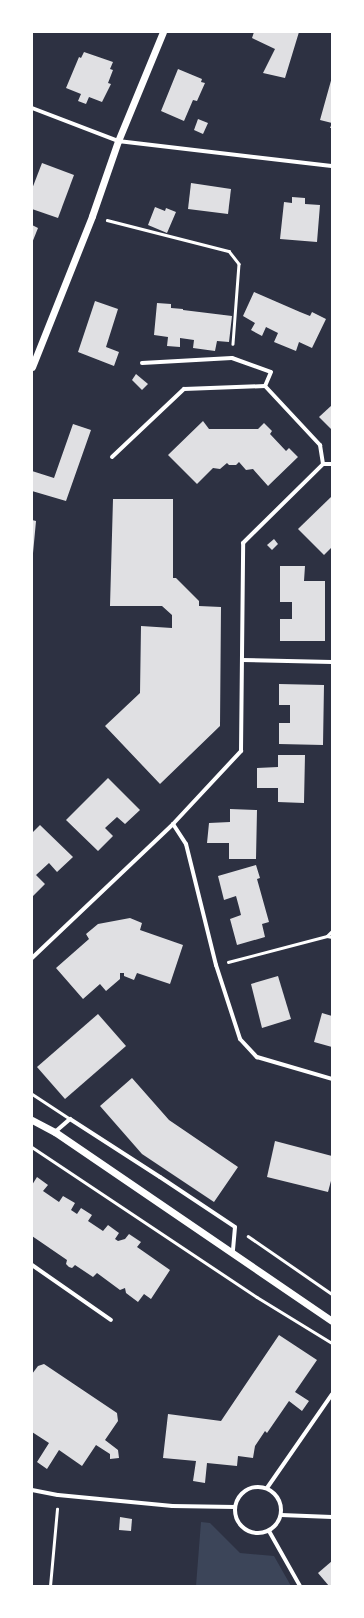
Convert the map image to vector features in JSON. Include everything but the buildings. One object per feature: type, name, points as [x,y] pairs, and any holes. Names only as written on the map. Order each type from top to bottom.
[{"type":"street","points":[[32,367],[92,216],[118,141],[163,32]]},
{"type":"street","points":[[32,108],[118,141],[332,166]]},
{"type":"street","points":[[142,363],[232,358],[271,372],[265,386]]},
{"type":"street","points":[[112,457],[184,389],[265,386],[320,445],[323,464]]},
{"type":"street","points":[[32,958],[173,824],[241,752],[243,544],[323,464],[332,464]]},
{"type":"street","points":[[242,660],[332,662]]},
{"type":"street","points":[[173,824],[186,844],[216,965],[240,1039],[257,1057],[332,1079]]},
{"type":"street","points":[[55,1132],[70,1119],[235,1227],[233,1252]]},
{"type":"street","points":[[32,1120],[55,1132],[332,1321]]},
{"type":"street","points":[[32,1265],[111,1320]]},
{"type":"street","points":[[267,1488],[332,1394]]},
{"type":"street","points":[[260,1487],[267,1488],[279,1499],[282,1506],[281,1514],[274,1527],[268,1531],[262,1533],[248,1531],[238,1521],[235,1507],[241,1494],[246,1490],[260,1487]]},
{"type":"street","points":[[32,1490],[58,1495],[172,1506],[235,1507]]},
{"type":"street","points":[[281,1514],[332,1517]]},
{"type":"street","points":[[268,1531],[300,1586]]},
{"type":"lane","points":[[32,1094],[70,1119]]},
{"type":"path","points":[[92,216],[229,251],[239,264],[232,358]]},
{"type":"path","points":[[327,936],[332,931]]},
{"type":"path","points":[[216,965],[327,936],[332,937]]},
{"type":"path","points":[[32,1147],[257,1297],[332,1343]]},
{"type":"path","points":[[235,1227],[332,1294]]},
{"type":"path","points":[[50,1586],[58,1495]]},
{"type":"shaded area","points":[[201,1522],[210,1523],[240,1553],[274,1556],[291,1586],[196,1586]]}]
